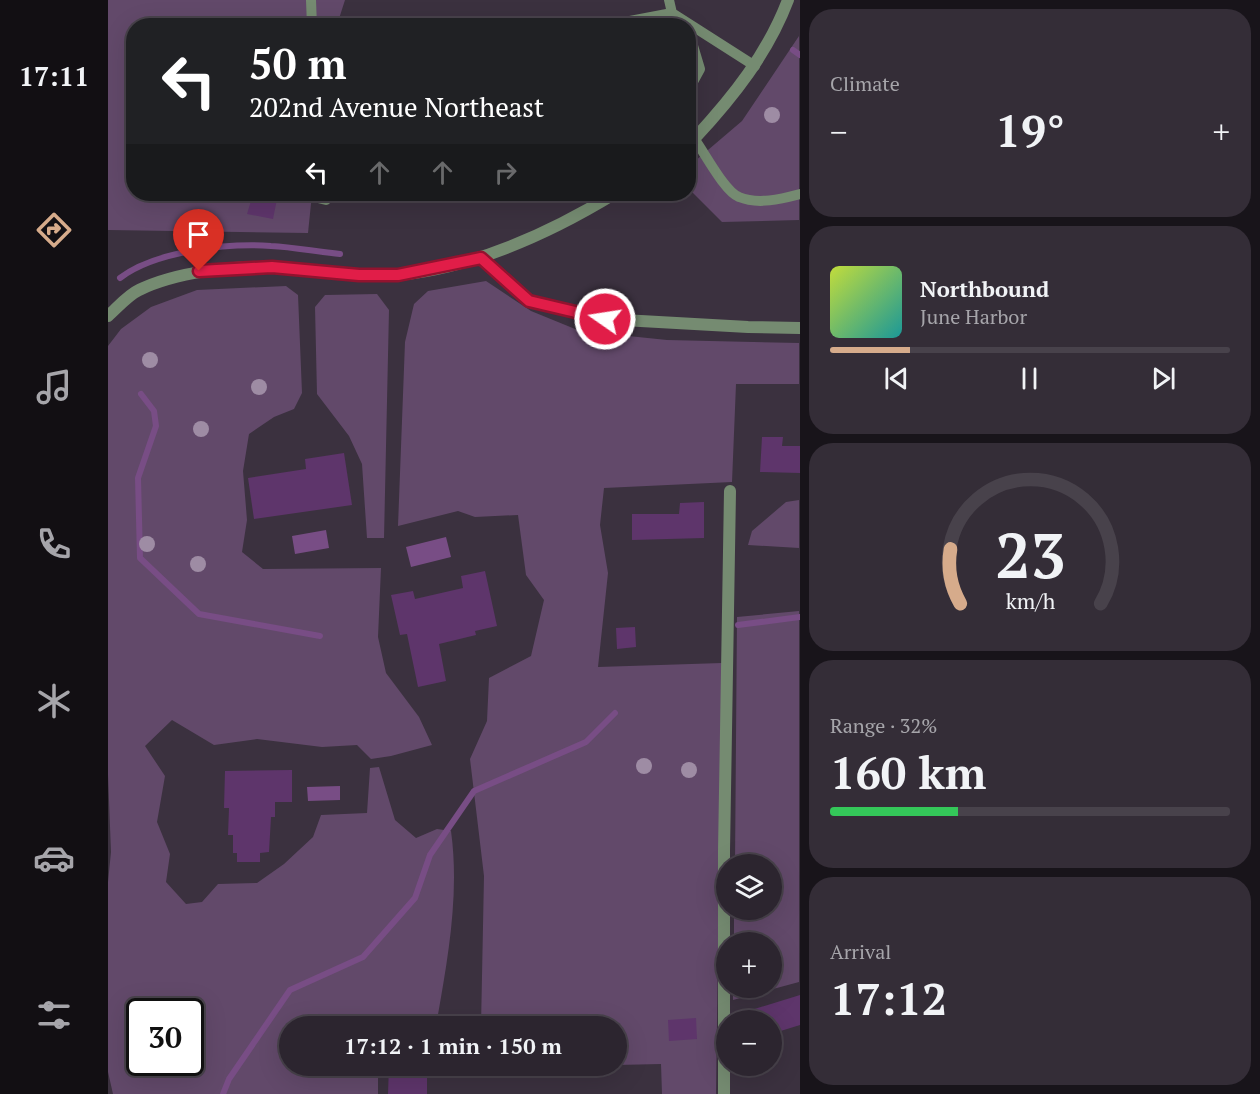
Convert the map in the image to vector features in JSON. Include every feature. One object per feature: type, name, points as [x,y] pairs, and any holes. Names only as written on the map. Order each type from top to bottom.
[{"type":"street","points":[[696,132],[734,96],[755,66],[786,1]]},
{"type":"street","points":[[108,316],[137,290],[199,271],[272,267],[359,275],[398,275],[481,258],[575,218],[603,201]]},
{"type":"street","points":[[481,258],[529,301],[605,319],[800,328]]},
{"type":"street","points":[[724,1094],[725,794],[730,491]]},
{"type":"lane","points":[[311,0],[312,18]]},
{"type":"lane","points":[[669,0],[672,13],[678,18]]},
{"type":"lane","points":[[646,18],[672,13]]},
{"type":"lane","points":[[696,31],[755,66]]},
{"type":"lane","points":[[696,55],[700,69],[696,76]]},
{"type":"lane","points":[[696,144],[719,177],[737,197],[756,201],[800,194]]},
{"type":"shaded area","points":[[108,0],[345,0],[339,18],[126,18],[126,201],[311,201],[308,233],[108,230]]},
{"type":"shaded area","points":[[799,36],[799,220],[722,222],[696,196],[696,160],[742,121]]},
{"type":"shaded area","points":[[486,281],[531,311],[580,331],[667,340],[799,343],[799,384],[736,384],[732,482],[604,488],[600,525],[608,573],[598,667],[722,663],[719,854],[716,854],[716,920],[718,920],[718,932],[716,932],[716,1094],[662,1094],[661,1064],[627,1065],[627,1016],[481,1016],[484,876],[470,759],[487,721],[489,678],[531,656],[544,600],[526,575],[518,515],[475,517],[458,511],[398,526],[405,342],[414,304],[428,291]]},
{"type":"shaded area","points":[[286,286],[298,295],[302,393],[294,409],[274,417],[249,434],[243,471],[247,520],[242,552],[263,569],[381,568],[378,637],[386,673],[419,717],[432,745],[371,759],[357,745],[322,747],[257,739],[214,745],[172,720],[145,746],[165,776],[157,822],[170,854],[166,882],[186,904],[202,902],[218,884],[257,883],[284,864],[313,837],[321,815],[367,813],[370,768],[379,767],[395,820],[416,838],[437,829],[451,831],[453,905],[438,1016],[279,1016],[279,1076],[378,1076],[378,1094],[113,1094],[108,1072],[108,882],[111,852],[108,775],[108,346],[121,329],[151,307],[197,290]]},
{"type":"shaded area","points":[[377,294],[389,310],[384,538],[367,538],[362,464],[349,436],[317,394],[315,307],[325,295]]},
{"type":"shaded area","points":[[799,500],[799,548],[748,545],[752,531],[786,502]]},
{"type":"shaded area","points":[[326,530],[329,548],[295,554],[292,536]]},
{"type":"shaded area","points":[[446,537],[451,557],[411,567],[406,547]]},
{"type":"shaded area","points":[[799,611],[799,982],[782,987],[782,932],[734,932],[734,920],[782,920],[782,854],[735,854],[737,617]]},
{"type":"shaded area","points":[[340,786],[340,800],[308,801],[307,787]]},
{"type":"building","points":[[251,201],[277,201],[273,219],[247,214]]},
{"type":"building","points":[[762,437],[783,437],[782,446],[800,446],[800,473],[760,472]]},
{"type":"building","points":[[344,453],[352,505],[254,519],[248,478],[306,469],[305,459]]},
{"type":"building","points":[[704,502],[704,538],[632,540],[632,514],[679,514],[680,503]]},
{"type":"building","points":[[485,571],[497,626],[475,631],[476,635],[439,644],[446,681],[418,687],[407,634],[400,635],[391,595],[413,591],[415,599],[463,588],[461,576]]},
{"type":"building","points":[[635,627],[636,647],[617,649],[616,628]]},
{"type":"building","points":[[292,770],[292,802],[275,802],[275,817],[271,817],[269,852],[260,853],[260,862],[237,862],[237,853],[233,853],[233,835],[228,835],[229,808],[224,808],[225,771]]},
{"type":"building","points":[[800,995],[800,1025],[782,1031],[782,1010],[751,1010]]},
{"type":"building","points":[[696,1018],[697,1039],[669,1041],[668,1020]]},
{"type":"building","points":[[389,1076],[427,1076],[427,1094],[388,1094]]},
{"type":"waterway","points":[[793,50],[800,55]]},
{"type":"waterway","points":[[120,278],[152,261],[214,248],[254,245],[340,254]]},
{"type":"waterway","points":[[141,394],[154,411],[156,426],[138,478],[140,558],[199,614],[320,636]]},
{"type":"waterway","points":[[738,625],[800,617]]},
{"type":"waterway","points":[[223,1094],[229,1079],[290,990],[363,957],[415,898],[430,855],[474,791],[586,742],[615,713]]},
{"type":"route","points":[[199,271],[272,267],[359,275],[398,275],[481,258],[529,301],[605,319]]}]
